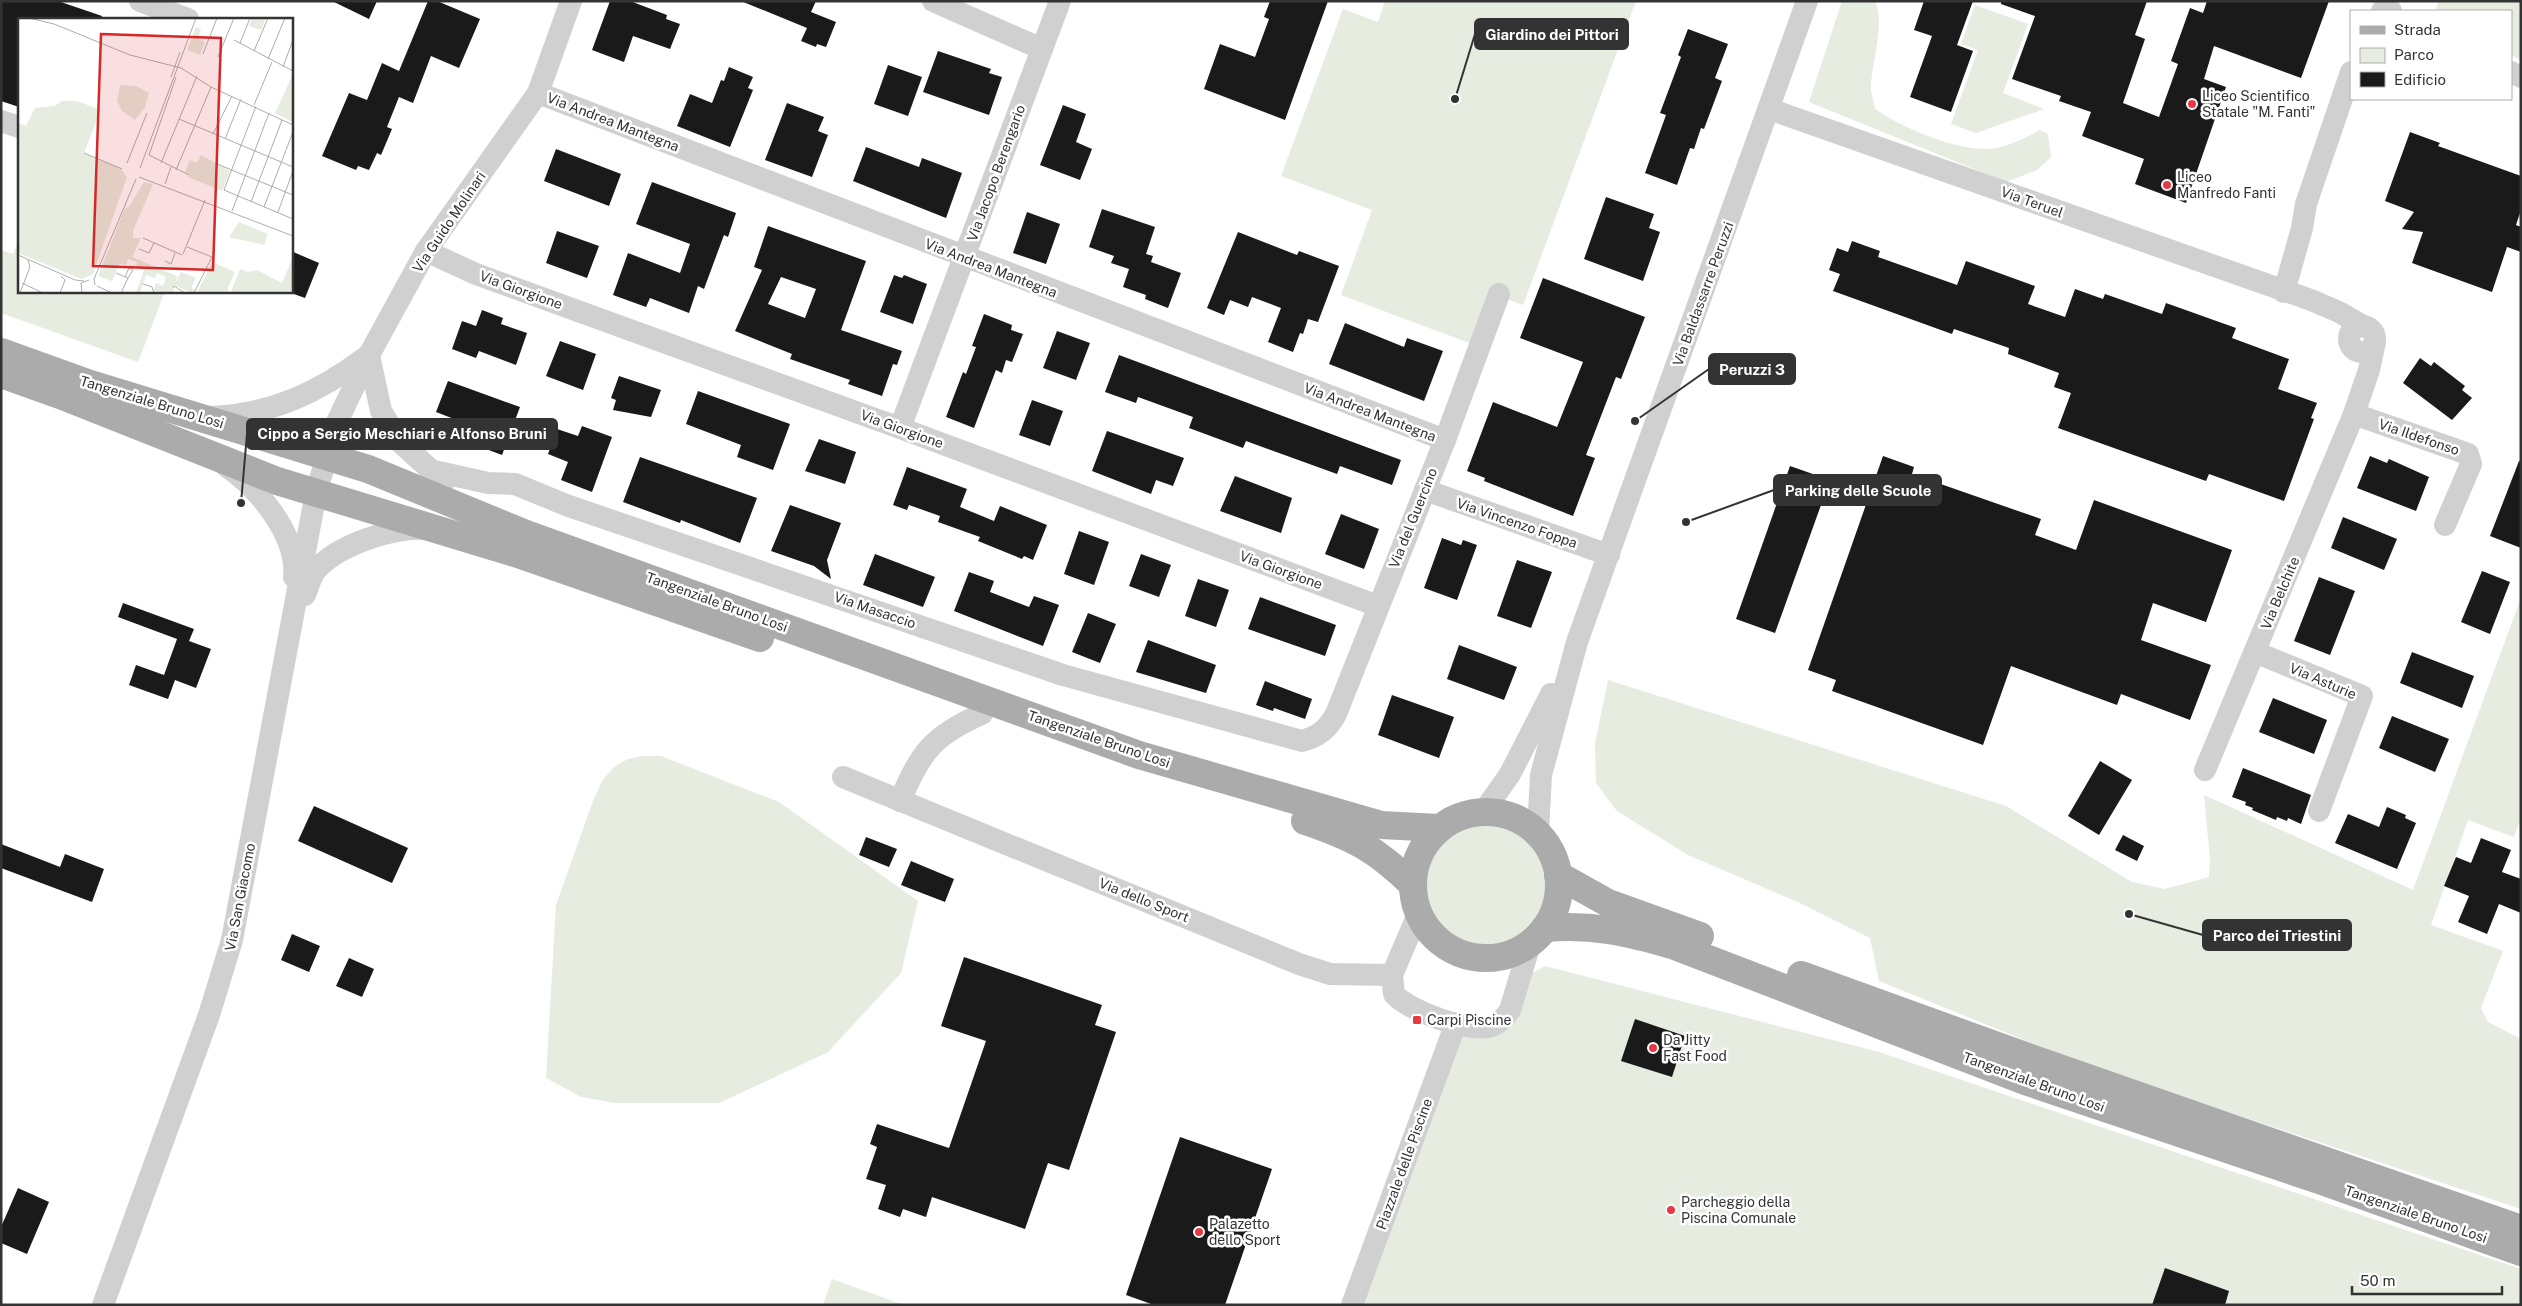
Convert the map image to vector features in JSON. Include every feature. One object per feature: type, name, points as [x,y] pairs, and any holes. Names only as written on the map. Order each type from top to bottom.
[{"type":"main road","name":"Tangenziale Bruno Losi","points":[[1,352],[90,384],[198,417],[322,474],[434,529],[518,554],[1132,767],[1261,805],[1337,832],[1372,849],[1413,885]]},
{"type":"main road","name":"Tangenziale Bruno Losi","points":[[1,374],[277,481],[368,469],[526,534],[1138,755],[1381,825],[1439,828]]},
{"type":"main road","points":[[1484,811],[1507,814],[1528,824],[1544,840],[1558,867],[1559,889],[1555,910],[1538,936],[1513,953],[1491,958],[1469,956],[1448,948],[1431,933],[1418,914],[1413,885],[1414,869],[1422,848],[1439,828],[1462,815],[1484,811]]},
{"type":"main road","name":"Tangenziale Bruno Losi","points":[[1558,875],[1608,903],[1798,974],[2038,1061],[2521,1229]]},
{"type":"main road","name":"Tangenziale Bruno Losi","points":[[1538,936],[1575,926],[1628,932],[1672,945],[2025,1081],[2322,1181],[2521,1252]]},
{"type":"street","points":[[140,1],[185,18]]},
{"type":"street","name":"Via Guido Molinari","points":[[322,474],[337,422],[369,355],[426,251],[538,93],[571,1]]},
{"type":"street","points":[[933,1],[1042,49]]},
{"type":"street","name":"Via Jacopo Berengario","points":[[900,428],[1060,1]]},
{"type":"street","name":"Via Baldassarre Peruzzi","points":[[1538,834],[1541,775],[1577,642],[1807,1]]},
{"type":"street","points":[[2290,293],[2306,204],[2350,75]]},
{"type":"street","name":"Via Andrea Mantegna","points":[[538,93],[964,258],[1445,440]]},
{"type":"street","name":"Via Teruel","points":[[1769,109],[2290,293]]},
{"type":"street","points":[[1,121],[18,128]]},
{"type":"street","name":"Via Giorgione","points":[[426,251],[476,274],[900,428],[1378,606]]},
{"type":"street","name":"Via Belchite","points":[[2205,770],[2354,414],[2362,340],[2290,293]]},
{"type":"street","name":"Via del Guercino","points":[[1317,737],[1328,728],[1336,714],[1445,440],[1499,294]]},
{"type":"street","points":[[198,417],[234,416],[273,408],[326,384],[369,355],[381,411],[398,441],[417,460],[434,471],[470,511]]},
{"type":"street","name":"Via Ildefonso","points":[[2354,414],[2468,454],[2471,464],[2445,525]]},
{"type":"street","points":[[208,453],[243,478],[268,505],[288,541],[295,569],[290,632]]},
{"type":"street","name":"Via Masaccio","points":[[434,471],[488,483],[515,484],[566,505],[1063,675],[1279,736],[1302,741],[1317,737]]},
{"type":"street","name":"Via San Giacomo","points":[[103,1305],[209,1015],[232,940],[322,474]]},
{"type":"street","name":"Via Vincenzo Foppa","points":[[1424,490],[1609,555]]},
{"type":"street","points":[[290,632],[315,570],[334,556],[354,544],[382,535],[408,528],[434,529]]},
{"type":"street","name":"Via Baldassarre Peruzzi","points":[[1484,811],[1510,774],[1577,642]]},
{"type":"street","name":"Via Asturie","points":[[2255,652],[2362,696],[2319,811]]},
{"type":"street","points":[[900,801],[912,772],[926,751],[942,735],[982,714]]},
{"type":"street","name":"Via dello Sport","points":[[844,777],[1300,964],[1330,974],[1392,975]]},
{"type":"street","points":[[1418,914],[1392,975],[1394,994],[1408,1007],[1472,1029],[1493,1026],[1504,1018],[1510,1010],[1538,936]]},
{"type":"street","name":"Piazzale delle Piscine","points":[[1352,1305],[1456,1023]]},
{"type":"green space","points":[[1385,1],[1636,1],[1523,305],[1491,293],[1472,344],[1341,295],[1372,210],[1281,176],[1343,9],[1378,22]]},
{"type":"green space","points":[[1842,1],[1874,1],[1878,8],[1878,30],[1871,81],[1875,109],[1927,136],[1971,148],[1991,149],[1999,147],[2020,140],[2040,130],[2048,134],[2051,157],[2037,170],[2006,182],[1809,102]]},
{"type":"green space","points":[[2439,1],[2521,1],[2521,60],[2512,56],[2512,10],[2435,10]]},
{"type":"green space","points":[[1975,5],[2028,24],[2003,93],[2044,109],[1976,133],[1951,124],[1978,50],[1961,44]]},
{"type":"green space","points":[[18,242],[18,292],[165,292],[138,362],[1,313],[1,250],[13,254]]},
{"type":"green space","points":[[2521,598],[2521,819],[2514,837],[2468,820],[2431,925],[2503,951],[2481,1008],[2488,1022],[2521,1039],[2521,1209],[2086,1065],[1879,981],[1870,938],[1800,903],[1688,855],[1617,811],[1596,783],[1595,743],[1608,680],[2006,806],[2132,882],[2165,889],[2209,877],[2210,859],[2204,795],[2413,890]]},
{"type":"green space","points":[[642,756],[661,756],[779,802],[918,901],[901,973],[828,1052],[719,1103],[615,1103],[581,1097],[546,1078],[556,905],[602,781],[614,767],[628,759]]},
{"type":"green space","points":[[1486,825],[1509,830],[1519,835],[1528,843],[1536,852],[1541,862],[1546,885],[1541,908],[1536,918],[1528,927],[1519,935],[1509,940],[1486,945],[1463,940],[1453,935],[1444,927],[1436,918],[1431,908],[1426,885],[1431,862],[1436,852],[1444,843],[1453,835],[1463,830]]},
{"type":"green space","points":[[1545,966],[1879,1052],[2521,1269],[2521,1305],[1354,1305],[1460,1032],[1502,1030],[1520,980]]},
{"type":"green space","points":[[832,1279],[904,1305],[823,1305]]},
{"type":"building","points":[[1,1],[58,1],[102,16],[101,18],[18,18],[18,107],[1,101]]},
{"type":"building","points":[[332,1],[377,1],[369,19]]},
{"type":"building","points":[[428,1],[437,1],[480,19],[459,68],[431,56],[413,103],[399,97],[387,127],[392,129],[381,155],[377,153],[369,170],[358,166],[356,170],[322,156],[349,93],[367,100],[382,63],[399,71]]},
{"type":"building","points":[[610,1],[630,1],[667,15],[666,19],[680,24],[670,49],[633,36],[624,62],[592,50]]},
{"type":"building","points":[[741,1],[816,1],[811,12],[836,22],[826,47],[817,44],[816,47],[801,41],[807,28]]},
{"type":"building","points":[[1270,1],[1328,1],[1285,120],[1204,89],[1220,44],[1255,57],[1269,19],[1264,17]]},
{"type":"building","points":[[1924,1],[1973,1],[1957,45],[1973,51],[1951,112],[1910,97],[1932,36],[1914,30]]},
{"type":"building","points":[[2001,1],[2147,1],[2135,35],[2145,39],[2123,103],[2159,117],[2178,64],[2171,61],[2190,8],[2203,13],[2207,1],[2329,1],[2301,78],[2214,46],[2204,79],[2226,87],[2186,203],[2135,184],[2144,159],[2082,136],[2091,112],[2059,101],[2061,96],[2012,79],[2035,16],[2001,4]]},
{"type":"building","points":[[1688,29],[1728,44],[1715,78],[1722,81],[1704,129],[1701,128],[1694,149],[1690,148],[1677,185],[1645,173],[1666,115],[1660,113],[1681,57],[1678,55]]},
{"type":"building","points":[[938,51],[991,69],[989,73],[1002,77],[989,115],[923,92]]},
{"type":"building","points":[[888,65],[922,77],[908,116],[874,104]]},
{"type":"building","points":[[729,67],[753,77],[748,88],[753,90],[730,147],[677,126],[690,94],[712,103],[721,80],[724,81]]},
{"type":"building","points":[[787,103],[824,117],[818,131],[828,135],[812,177],[765,160]]},
{"type":"building","points":[[1063,105],[1086,114],[1076,142],[1092,149],[1080,180],[1040,165]]},
{"type":"building","points":[[2410,132],[2440,143],[2438,146],[2521,176],[2521,210],[2516,225],[2521,227],[2521,252],[2507,247],[2492,292],[2412,263],[2423,232],[2402,229],[2414,212],[2385,201]]},
{"type":"building","points":[[866,147],[919,167],[922,158],[962,173],[946,218],[853,181]]},
{"type":"building","points":[[556,149],[621,174],[609,206],[544,181]]},
{"type":"building","points":[[652,182],[736,213],[728,237],[724,235],[704,289],[698,286],[689,313],[650,298],[646,307],[613,295],[628,253],[680,273],[690,244],[636,224]]},
{"type":"building","points":[[1606,197],[1654,214],[1649,228],[1660,232],[1643,281],[1584,259]]},
{"type":"building","points":[[1102,209],[1155,227],[1146,254],[1153,256],[1151,262],[1181,273],[1168,308],[1145,299],[1146,295],[1123,287],[1129,269],[1111,263],[1114,256],[1089,247]]},
{"type":"building","points":[[1027,212],[1060,224],[1046,264],[1013,253]]},
{"type":"building","points":[[768,226],[866,261],[841,330],[902,351],[897,365],[893,364],[882,396],[848,384],[850,380],[790,359],[792,354],[735,331],[762,270],[754,267]],"holes":[[[781,277],[816,289],[805,318],[768,304]]]},
{"type":"building","points":[[557,231],[599,246],[587,278],[546,263]]},
{"type":"building","points":[[1238,232],[1297,255],[1299,251],[1339,266],[1318,322],[1308,319],[1303,334],[1300,333],[1293,352],[1268,342],[1281,308],[1252,297],[1248,307],[1230,300],[1224,315],[1207,308]]},
{"type":"building","points":[[1852,241],[1880,251],[1878,257],[1957,285],[1966,261],[2035,286],[2028,304],[2065,317],[2075,289],[2103,299],[2105,294],[2162,314],[2166,303],[2236,328],[2232,338],[2289,359],[2278,389],[2317,403],[2311,418],[2314,419],[2284,501],[2209,474],[2206,481],[2058,428],[2071,393],[2054,387],[2059,373],[2008,354],[2009,348],[1954,329],[1952,334],[1833,291],[1840,274],[1829,270],[1837,248],[1848,252]]},
{"type":"building","points":[[292,251],[319,263],[305,298],[291,293]]},
{"type":"building","points":[[894,275],[902,278],[904,275],[927,284],[913,324],[880,312]]},
{"type":"building","points":[[1543,278],[1645,317],[1621,379],[1616,377],[1586,455],[1595,458],[1573,516],[1484,481],[1485,478],[1467,471],[1493,402],[1557,427],[1583,362],[1520,338]]},
{"type":"building","points":[[482,310],[503,318],[501,324],[527,333],[516,365],[479,351],[476,358],[452,349],[462,321],[476,326]]},
{"type":"building","points":[[984,314],[1012,325],[1011,330],[1023,334],[1012,362],[1006,360],[1002,373],[996,370],[974,428],[946,417],[963,372],[966,374],[976,347],[972,346]]},
{"type":"building","points":[[1345,323],[1404,347],[1407,338],[1443,351],[1424,401],[1329,364]]},
{"type":"building","points":[[1057,331],[1090,343],[1076,380],[1043,368]]},
{"type":"building","points":[[560,341],[596,354],[583,390],[546,376]]},
{"type":"building","points":[[1119,355],[1401,460],[1392,485],[1340,466],[1337,474],[1246,441],[1243,448],[1189,428],[1193,417],[1138,397],[1136,403],[1105,392]]},
{"type":"building","points":[[2420,358],[2431,366],[2434,362],[2465,386],[2462,390],[2472,398],[2452,420],[2403,383]]},
{"type":"building","points":[[619,376],[661,390],[651,417],[613,410],[616,400],[611,398]]},
{"type":"building","points":[[448,381],[520,407],[502,455],[462,440],[467,424],[436,412]]},
{"type":"building","points":[[698,391],[790,424],[773,470],[737,457],[741,445],[686,424]]},
{"type":"building","points":[[1032,400],[1063,411],[1050,446],[1019,435]]},
{"type":"building","points":[[582,426],[612,437],[592,492],[561,480],[568,462],[548,454],[557,429],[578,436]]},
{"type":"building","points":[[1107,431],[1184,458],[1173,486],[1156,480],[1151,494],[1092,471]]},
{"type":"building","points":[[819,439],[856,452],[845,484],[805,471]]},
{"type":"building","points":[[1883,456],[1914,467],[1912,474],[2041,519],[2035,535],[2076,550],[2094,500],[2232,550],[2206,622],[2153,603],[2141,640],[2211,665],[2190,720],[2121,694],[2117,705],[2011,666],[1983,745],[1832,691],[1836,680],[1808,670]]},
{"type":"building","points":[[2370,456],[2387,463],[2389,459],[2429,477],[2416,511],[2357,488]]},
{"type":"building","points":[[640,457],[757,498],[740,543],[681,520],[680,523],[623,502]]},
{"type":"building","points":[[2519,461],[2521,461],[2521,548],[2490,536]]},
{"type":"building","points":[[1790,466],[1830,480],[1775,633],[1736,619]]},
{"type":"building","points":[[907,467],[967,489],[960,507],[994,521],[1000,506],[1047,525],[1033,560],[1024,556],[1022,559],[978,541],[980,537],[938,522],[940,516],[909,505],[907,510],[893,505]]},
{"type":"building","points":[[1235,476],[1292,498],[1281,533],[1220,511]]},
{"type":"building","points":[[790,505],[841,523],[827,560],[831,579],[814,566],[771,551]]},
{"type":"building","points":[[1341,514],[1379,529],[1364,569],[1325,554]]},
{"type":"building","points":[[2343,517],[2397,539],[2384,570],[2331,548]]},
{"type":"building","points":[[1079,531],[1109,542],[1094,585],[1064,574]]},
{"type":"building","points":[[1442,538],[1461,545],[1463,540],[1477,545],[1457,600],[1424,588]]},
{"type":"building","points":[[875,554],[935,577],[923,607],[863,585]]},
{"type":"building","points":[[1141,554],[1171,565],[1159,597],[1129,586]]},
{"type":"building","points":[[1517,560],[1552,572],[1531,628],[1497,616]]},
{"type":"building","points":[[2482,571],[2510,582],[2490,634],[2461,622]]},
{"type":"building","points":[[969,572],[994,581],[990,592],[1029,607],[1034,596],[1059,605],[1043,646],[954,611]]},
{"type":"building","points":[[2319,577],[2355,591],[2330,655],[2294,641]]},
{"type":"building","points":[[1198,579],[1229,590],[1216,627],[1185,616]]},
{"type":"building","points":[[1260,597],[1336,625],[1325,656],[1248,629]]},
{"type":"building","points":[[123,603],[194,629],[189,641],[211,649],[196,688],[175,680],[168,699],[129,685],[136,665],[164,675],[177,639],[118,617]]},
{"type":"building","points":[[1088,613],[1116,624],[1100,663],[1072,652]]},
{"type":"building","points":[[1148,640],[1216,665],[1206,693],[1136,672]]},
{"type":"building","points":[[1459,645],[1517,667],[1504,700],[1447,679]]},
{"type":"building","points":[[2412,652],[2474,676],[2462,708],[2400,683]]},
{"type":"building","points":[[1265,681],[1312,699],[1305,719],[1274,708],[1273,711],[1256,705]]},
{"type":"building","points":[[1392,695],[1454,717],[1439,758],[1378,735]]},
{"type":"building","points":[[2273,698],[2327,720],[2314,754],[2259,732]]},
{"type":"building","points":[[2392,716],[2449,739],[2435,772],[2379,748]]},
{"type":"building","points":[[2100,761],[2132,780],[2099,835],[2068,816]]},
{"type":"building","points":[[2243,768],[2311,795],[2301,824],[2288,818],[2287,821],[2277,817],[2276,820],[2252,810],[2253,808],[2245,805],[2246,802],[2232,797]]},
{"type":"building","points":[[314,806],[408,848],[392,883],[298,841]]},
{"type":"building","points":[[2387,807],[2406,815],[2405,818],[2416,823],[2397,869],[2335,843],[2348,814],[2379,827]]},
{"type":"building","points":[[2123,835],[2144,846],[2137,861],[2115,850]]},
{"type":"building","points":[[866,837],[897,849],[889,867],[859,855]]},
{"type":"building","points":[[2481,838],[2511,850],[2502,872],[2521,879],[2521,913],[2499,904],[2487,934],[2458,922],[2469,896],[2444,886],[2456,857],[2471,863]]},
{"type":"building","points":[[1,844],[60,867],[65,854],[104,869],[92,902],[1,868]]},
{"type":"building","points":[[911,861],[954,879],[945,902],[901,885]]},
{"type":"building","points":[[292,934],[320,946],[309,972],[281,960]]},
{"type":"building","points":[[964,957],[1102,1005],[1095,1025],[1116,1032],[1069,1170],[1048,1163],[1025,1229],[932,1197],[926,1217],[903,1209],[900,1217],[878,1209],[886,1185],[866,1179],[877,1147],[870,1144],[877,1124],[949,1148],[986,1041],[941,1026]]},
{"type":"building","points":[[349,958],[374,969],[362,997],[336,986]]},
{"type":"building","name":"Da Jitty Fast Food","points":[[1635,1019],[1685,1036],[1672,1077],[1621,1061]]},
{"type":"building","name":"Palazetto dello Sport","points":[[1180,1137],[1272,1169],[1225,1305],[1154,1305],[1126,1295]]},
{"type":"building","points":[[18,1188],[49,1202],[27,1254],[1,1243],[1,1227]]},
{"type":"building","points":[[2165,1268],[2229,1291],[2225,1305],[2152,1305]]},
{"type":"place","name":"Giardino dei Pittori","points":[[1455,99]]},
{"type":"place","name":"Liceo Scientifico Statale \"M. Fanti\"","points":[[2192,104]]},
{"type":"place","name":"Liceo Manfredo Fanti","points":[[2167,185]]},
{"type":"place","name":"Peruzzi 3","points":[[1635,421]]},
{"type":"place","name":"Cippo a Sergio Meschiari e Alfonso Bruni","points":[[241,503]]},
{"type":"place","name":"Parking delle Scuole","points":[[1686,522]]},
{"type":"place","name":"Parco dei Triestini","points":[[2129,914]]},
{"type":"place","name":"Carpi Piscine","points":[[1417,1020]]},
{"type":"place","name":"Da Jitty Fast Food","points":[[1653,1048]]},
{"type":"place","name":"Parcheggio della Piscina Comunale","points":[[1671,1210]]},
{"type":"place","name":"Palazetto dello Sport","points":[[1199,1232]]}]
